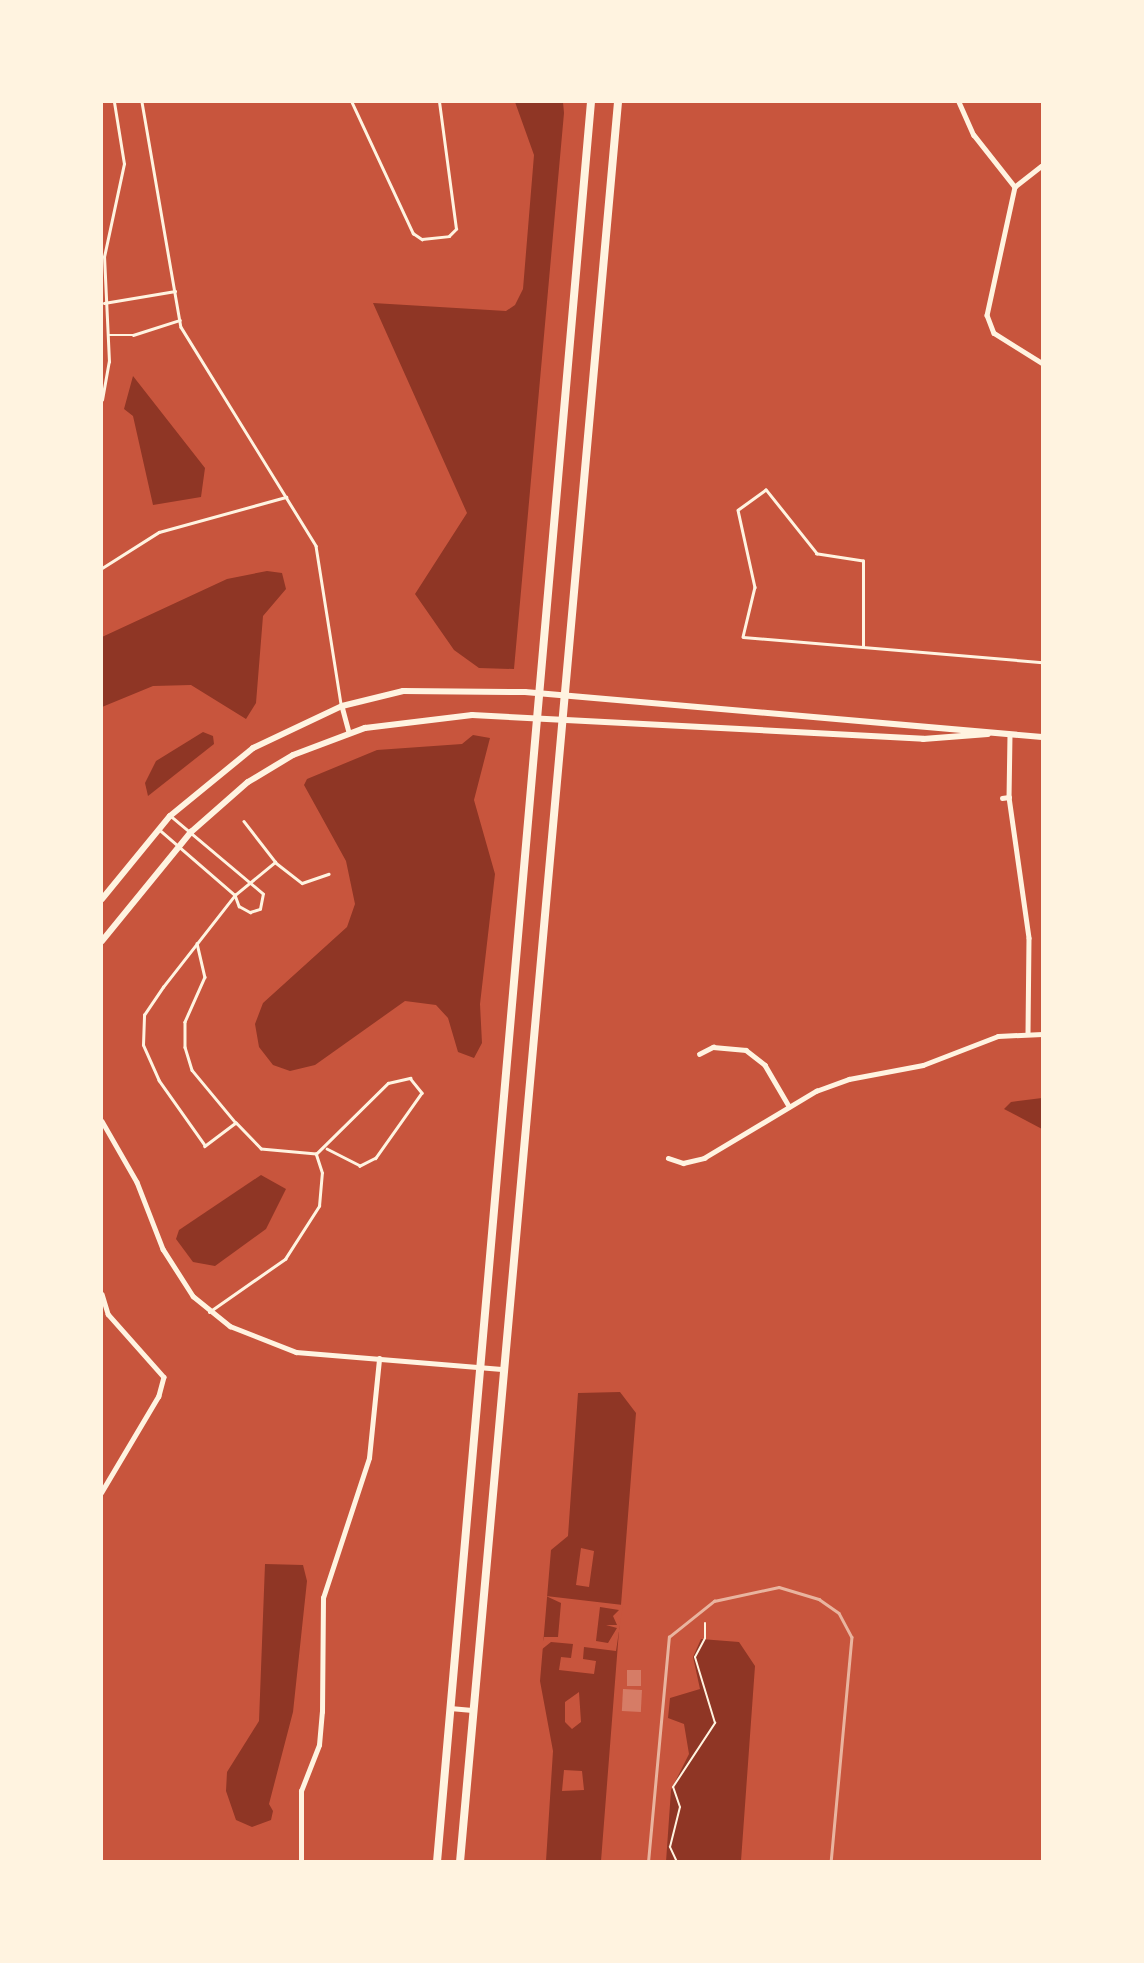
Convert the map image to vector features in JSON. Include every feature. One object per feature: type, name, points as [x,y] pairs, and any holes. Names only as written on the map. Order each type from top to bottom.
[{"type":"main road","points":[[437,1861],[478,1367],[540,721],[591,102]]},
{"type":"main road","points":[[460,1861],[525,1079],[566,723],[618,102]]},
{"type":"street","points":[[959,102],[974,135],[1015,187]]},
{"type":"street","points":[[1042,166],[1015,187],[987,315],[994,333],[1042,363]]},
{"type":"street","points":[[102,899],[170,816],[253,748],[342,706],[439,688],[541,694],[1042,737]]},
{"type":"street","points":[[342,706],[349,733]]},
{"type":"street","points":[[102,941],[191,832],[248,782],[349,733],[440,716],[958,741],[990,734]]},
{"type":"street","points":[[1010,735],[1009,797],[1026,901],[1028,1033]]},
{"type":"street","points":[[1002,798],[1009,797]]},
{"type":"street","points":[[668,1158],[683,1163],[704,1158],[789,1107],[849,1079],[1028,1033],[1042,1034]]},
{"type":"street","points":[[699,1054],[713,1047],[746,1050],[765,1065],[789,1107]]},
{"type":"street","points":[[102,1121],[137,1182],[163,1249],[209,1312],[266,1345],[379,1359],[501,1369]]},
{"type":"street","points":[[102,1294],[108,1314],[163,1377],[159,1396],[102,1492]]},
{"type":"street","points":[[301,1861],[301,1791],[319,1745],[322,1712],[323,1598],[369,1458],[379,1359]]},
{"type":"street","points":[[450,1708],[472,1710]]},
{"type":"lane","points":[[102,400],[108,335],[104,303],[106,238],[124,164],[114,102]]},
{"type":"lane","points":[[142,102],[180,320],[321,559],[325,631],[342,706]]},
{"type":"lane","points":[[352,102],[413,233],[422,239],[449,236],[456,229],[439,102]]},
{"type":"lane","points":[[104,303],[175,291]]},
{"type":"lane","points":[[108,335],[133,335],[180,320]]},
{"type":"lane","points":[[863,647],[863,561],[817,554],[766,490],[738,510],[755,587],[743,638],[1042,662]]},
{"type":"lane","points":[[102,568],[159,532],[286,497]]},
{"type":"lane","points":[[158,829],[235,895],[250,912],[260,909],[264,894],[170,816]]},
{"type":"lane","points":[[244,822],[275,862],[302,883],[328,874]]},
{"type":"lane","points":[[236,1123],[205,1146],[159,1081],[143,1045],[144,1015],[235,895],[275,862]]},
{"type":"lane","points":[[197,943],[205,977],[185,1022],[185,1047],[192,1070],[261,1149],[316,1154],[327,1149],[388,1083],[410,1078],[422,1093],[376,1158],[360,1166],[327,1149]]},
{"type":"lane","points":[[209,1312],[285,1259],[306,1231],[319,1206],[316,1154]]},
{"type":"path","points":[[677,1861],[670,1847],[680,1807],[674,1784],[715,1723],[703,1667],[695,1657],[705,1638],[705,1623]]},
{"type":"shaded area","points":[[515,102],[563,102],[564,113],[514,669],[479,668],[454,650],[415,594],[467,513],[373,303],[506,311],[515,305],[523,289],[534,155]]},
{"type":"shaded area","points":[[133,376],[205,468],[201,497],[153,505],[133,416],[124,409]]},
{"type":"shaded area","points":[[267,571],[282,573],[286,589],[263,616],[256,703],[246,719],[191,685],[153,686],[102,707],[102,637],[227,579]]},
{"type":"shaded area","points":[[203,732],[213,736],[214,744],[148,796],[145,783],[156,761]]},
{"type":"shaded area","points":[[473,735],[490,738],[474,800],[495,874],[480,1004],[482,1043],[474,1058],[458,1052],[448,1018],[436,1005],[405,1001],[315,1065],[290,1071],[273,1065],[259,1047],[255,1024],[263,1003],[347,927],[355,904],[346,861],[304,785],[307,779],[377,750],[462,744]]},
{"type":"shaded area","points":[[1042,1098],[1042,1129],[1004,1109],[1011,1102]]},
{"type":"shaded area","points":[[261,1175],[286,1189],[266,1229],[215,1266],[193,1262],[176,1239],[179,1230]]},
{"type":"shaded area","points":[[620,1392],[636,1413],[601,1861],[546,1861],[553,1751],[540,1681],[551,1550],[568,1536],[578,1393]],"holes":[[[581,1548],[594,1551],[589,1587],[576,1585]],[[579,1692],[581,1722],[572,1729],[565,1722],[565,1702]],[[564,1770],[582,1771],[584,1790],[562,1791]]]},
{"type":"shaded area","points":[[265,1564],[303,1565],[307,1581],[293,1712],[269,1804],[273,1811],[271,1820],[252,1827],[236,1820],[226,1791],[227,1772],[259,1721]]},
{"type":"shaded area","points":[[701,1639],[739,1642],[755,1666],[741,1861],[666,1862],[671,1790],[689,1754],[684,1724],[668,1718],[670,1698],[700,1689],[693,1657]]},
{"type":"pier","points":[[546,1596],[623,1605],[616,1651],[584,1647],[583,1659],[596,1661],[594,1674],[559,1670],[561,1657],[571,1658],[573,1644],[551,1642],[541,1650],[544,1637],[558,1637],[561,1603]],"holes":[[[600,1607],[619,1610],[613,1616],[617,1625],[606,1625],[617,1628],[608,1643],[596,1641]]]},
{"type":"building","points":[[627,1670],[641,1670],[641,1686],[627,1686]]},
{"type":"building","points":[[623,1689],[642,1690],[641,1712],[622,1711]]},
{"type":"railway","points":[[648,1862],[669,1637],[714,1601],[779,1587],[819,1599],[839,1613],[852,1637],[831,1862]]}]
